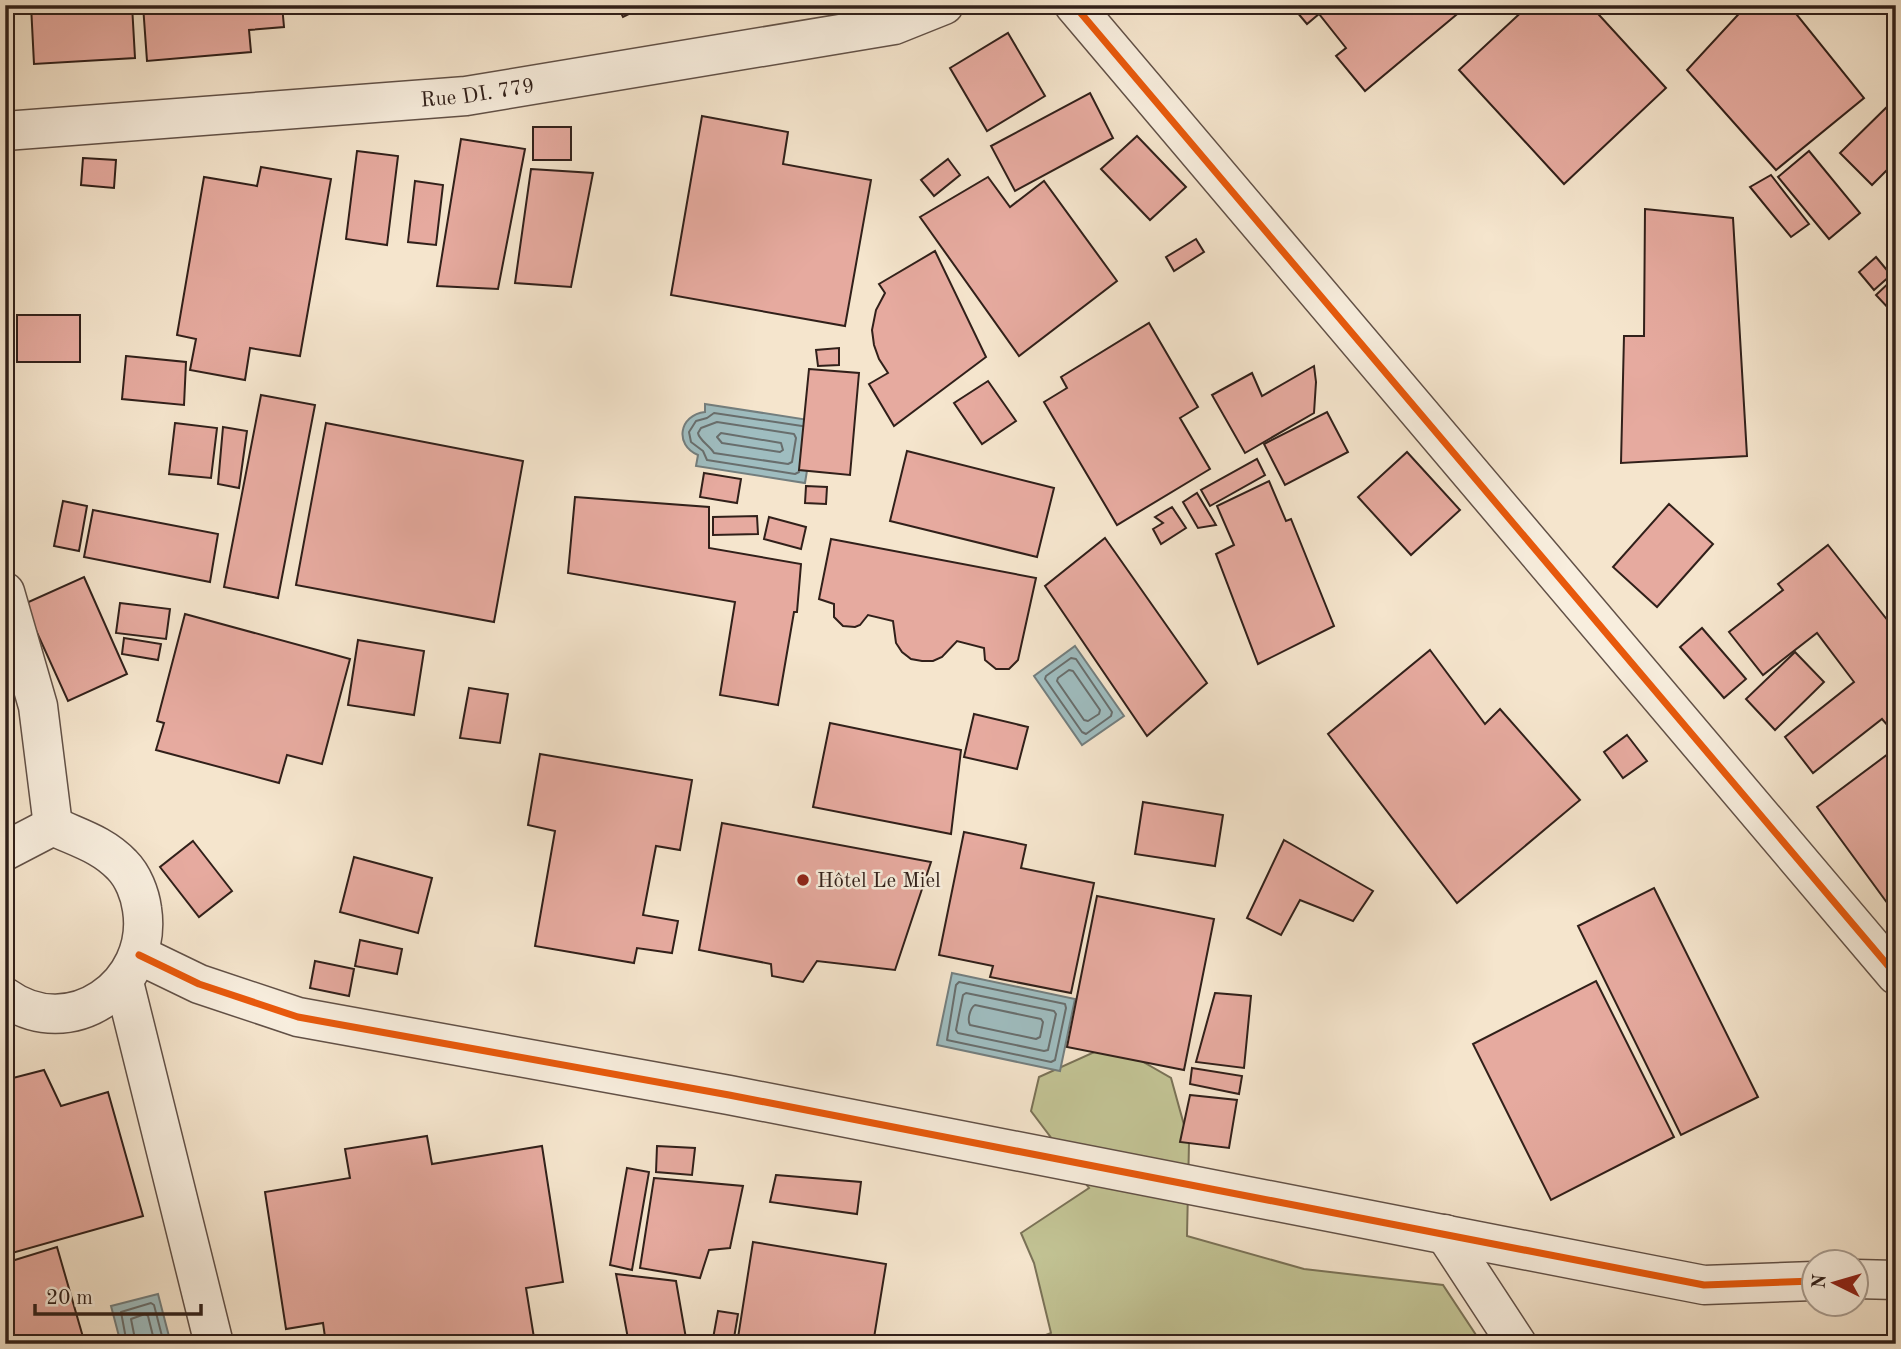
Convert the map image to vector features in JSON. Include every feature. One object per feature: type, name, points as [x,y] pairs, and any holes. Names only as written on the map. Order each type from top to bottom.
[{"type":"street","name":"Rue DI. 779","points":[[5,131],[466,96],[894,25],[944,5]]},
{"type":"street","points":[[1074,5],[1896,975]]},
{"type":"street","points":[[5,592],[38,706],[53,826]]},
{"type":"street","points":[[5,851],[53,826]]},
{"type":"street","points":[[5,997],[19,1007],[56,1015],[93,1006],[131,969],[145,925],[140,895],[125,867],[102,847],[53,826]]},
{"type":"street","points":[[131,969],[199,984],[298,1017],[729,1095],[1704,1285],[1800,1282]]},
{"type":"street","points":[[131,969],[214,1344]]},
{"type":"street","points":[[1445,1234],[1517,1344]]},
{"type":"green space","points":[[1112,1044],[1171,1078],[1189,1143],[1187,1236],[1304,1269],[1443,1285],[1482,1344],[1023,1344],[1051,1333],[1034,1263],[1021,1233],[1089,1188],[1031,1111],[1039,1077]]},
{"type":"water","points":[[705,404],[815,421],[805,483],[696,466],[698,455],[685,444],[683,431],[690,419],[705,412]]},
{"type":"water","points":[[1075,646],[1124,716],[1082,745],[1034,676]]},
{"type":"water","points":[[952,973],[1075,999],[1060,1071],[937,1045]]},
{"type":"water","points":[[158,1294],[171,1344],[121,1344],[111,1306]]},
{"type":"building","points":[[5,5],[10,99],[5,99]]},
{"type":"building","points":[[31,5],[132,5],[135,58],[34,64]]},
{"type":"building","points":[[143,5],[282,5],[284,27],[249,30],[251,52],[147,61]]},
{"type":"building","points":[[617,5],[647,5],[623,17]]},
{"type":"building","points":[[1291,5],[1468,5],[1365,91],[1336,56],[1346,48],[1319,14],[1307,24]]},
{"type":"building","points":[[1529,5],[1590,5],[1666,88],[1564,184],[1459,70]]},
{"type":"building","points":[[1747,5],[1789,5],[1864,98],[1776,170],[1687,70]]},
{"type":"building","points":[[1896,5],[1894,18],[1884,7]]},
{"type":"building","points":[[1008,33],[1045,96],[987,131],[950,68]]},
{"type":"building","points":[[1090,93],[1113,138],[1015,191],[991,146]]},
{"type":"building","points":[[1896,98],[1896,179],[1887,170],[1872,185],[1840,153]]},
{"type":"building","points":[[702,116],[788,132],[783,164],[871,180],[845,326],[671,295]]},
{"type":"building","points":[[533,127],[571,127],[571,160],[533,160]]},
{"type":"building","points":[[1137,136],[1186,187],[1150,220],[1101,169]]},
{"type":"building","points":[[461,139],[525,149],[498,289],[437,286]]},
{"type":"building","points":[[357,151],[398,156],[387,245],[346,239]]},
{"type":"building","points":[[1809,151],[1860,213],[1829,239],[1778,177]]},
{"type":"building","points":[[83,158],[116,160],[114,188],[81,185]]},
{"type":"building","points":[[948,159],[960,175],[934,196],[921,180]]},
{"type":"building","points":[[261,167],[331,179],[300,356],[250,348],[245,380],[190,370],[196,339],[177,335],[204,177],[257,186]]},
{"type":"building","points":[[531,169],[593,173],[571,287],[515,283]]},
{"type":"building","points":[[1771,175],[1809,224],[1791,237],[1750,187]]},
{"type":"building","points":[[988,177],[1010,207],[1044,181],[1117,281],[1019,356],[920,217]]},
{"type":"building","points":[[415,181],[443,185],[436,245],[408,242]]},
{"type":"building","points":[[1645,209],[1733,218],[1747,456],[1621,463],[1624,336],[1644,336]]},
{"type":"building","points":[[1196,239],[1204,252],[1174,271],[1166,257]]},
{"type":"building","points":[[935,251],[986,357],[894,426],[869,384],[888,373],[879,359],[872,330],[876,310],[885,293],[879,284]]},
{"type":"building","points":[[1876,257],[1891,275],[1874,290],[1859,272]]},
{"type":"building","points":[[1896,276],[1896,305],[1890,310],[1876,295]]},
{"type":"building","points":[[5,314],[8,314],[8,356],[5,356]]},
{"type":"building","points":[[17,315],[80,315],[80,362],[17,362]]},
{"type":"building","points":[[1149,323],[1198,407],[1180,418],[1210,469],[1117,525],[1044,402],[1067,388],[1061,377]]},
{"type":"building","points":[[839,348],[839,365],[818,366],[816,350]]},
{"type":"building","points":[[126,356],[186,362],[184,405],[122,399]]},
{"type":"building","points":[[1314,366],[1314,413],[1245,453],[1212,395],[1252,373],[1262,396]]},
{"type":"building","points":[[809,369],[859,373],[850,475],[799,470]]},
{"type":"building","points":[[988,381],[1016,421],[982,444],[954,403]]},
{"type":"building","points":[[261,395],[315,405],[278,598],[224,587]]},
{"type":"building","points":[[1327,412],[1348,452],[1285,485],[1264,444]]},
{"type":"building","points":[[175,423],[217,428],[211,478],[169,474]]},
{"type":"building","points":[[326,423],[523,461],[494,622],[296,585]]},
{"type":"building","points":[[223,427],[247,431],[239,488],[218,484]]},
{"type":"building","points":[[907,451],[1054,488],[1037,557],[890,521]]},
{"type":"building","points":[[1407,452],[1460,510],[1411,555],[1358,497]]},
{"type":"building","points":[[1257,459],[1265,475],[1210,506],[1201,490]]},
{"type":"building","points":[[704,473],[741,479],[737,503],[700,497]]},
{"type":"building","points":[[1269,481],[1286,521],[1291,519],[1334,626],[1258,664],[1216,554],[1234,545],[1217,506]]},
{"type":"building","points":[[806,486],[827,487],[826,504],[805,503]]},
{"type":"building","points":[[1197,493],[1216,525],[1198,528],[1183,502]]},
{"type":"building","points":[[575,497],[709,507],[709,548],[801,564],[797,612],[794,612],[778,705],[720,695],[735,602],[568,573]]},
{"type":"building","points":[[63,501],[87,506],[79,551],[54,546]]},
{"type":"building","points":[[1669,504],[1713,544],[1657,607],[1613,567]]},
{"type":"building","points":[[1172,507],[1186,528],[1161,544],[1153,529],[1163,523],[1155,517]]},
{"type":"building","points":[[93,510],[218,534],[210,582],[84,557]]},
{"type":"building","points":[[757,516],[758,534],[713,535],[713,517]]},
{"type":"building","points":[[769,517],[806,527],[801,549],[764,539]]},
{"type":"building","points":[[1105,538],[1207,683],[1147,736],[1045,586]]},
{"type":"building","points":[[831,539],[1036,578],[1018,660],[1009,669],[996,669],[985,660],[984,648],[957,641],[942,657],[933,661],[911,659],[896,643],[893,621],[868,615],[860,625],[843,626],[834,617],[834,604],[819,599]]},
{"type":"building","points":[[1828,545],[1896,631],[1896,720],[1888,726],[1882,719],[1813,773],[1785,737],[1854,682],[1817,633],[1763,675],[1729,632],[1783,590],[1778,584]]},
{"type":"building","points":[[84,577],[127,674],[68,701],[24,604]]},
{"type":"building","points":[[120,603],[170,609],[166,639],[116,633]]},
{"type":"building","points":[[185,614],[350,659],[322,764],[287,755],[279,783],[156,750],[164,723],[157,721]]},
{"type":"building","points":[[1702,628],[1746,679],[1724,698],[1680,647]]},
{"type":"building","points":[[124,638],[161,644],[158,660],[122,654]]},
{"type":"building","points":[[358,640],[424,651],[414,715],[348,705]]},
{"type":"building","points":[[1430,650],[1485,724],[1500,709],[1580,800],[1457,903],[1328,734]]},
{"type":"building","points":[[1795,652],[1824,682],[1775,730],[1746,699]]},
{"type":"building","points":[[469,688],[508,694],[500,743],[460,738]]},
{"type":"building","points":[[974,714],[1028,727],[1017,769],[964,757]]},
{"type":"building","points":[[830,723],[961,750],[951,834],[813,807]]},
{"type":"building","points":[[1627,735],[1647,761],[1623,778],[1604,752]]},
{"type":"building","points":[[1896,748],[1896,915],[1817,807]]},
{"type":"building","points":[[540,754],[692,780],[680,850],[656,846],[643,915],[678,921],[672,953],[637,948],[634,963],[535,946],[555,831],[528,825]]},
{"type":"building","points":[[1143,802],[1223,815],[1215,866],[1135,854]]},
{"type":"building","points":[[722,823],[931,862],[895,970],[817,961],[803,982],[772,976],[771,964],[699,950]]},
{"type":"building","points":[[964,832],[1026,845],[1021,868],[1094,883],[1071,993],[990,977],[993,966],[939,955]]},
{"type":"building","points":[[1284,840],[1373,891],[1353,921],[1300,900],[1281,935],[1247,918]]},
{"type":"building","points":[[193,841],[232,891],[199,917],[160,867]]},
{"type":"building","points":[[354,857],[432,878],[418,933],[340,912]]},
{"type":"building","points":[[1654,888],[1758,1097],[1681,1135],[1578,926]]},
{"type":"building","points":[[1097,896],[1214,919],[1184,1070],[1067,1047]]},
{"type":"building","points":[[360,940],[402,949],[397,974],[355,966]]},
{"type":"building","points":[[315,961],[354,969],[349,996],[310,988]]},
{"type":"building","points":[[1596,981],[1674,1137],[1551,1200],[1473,1044]]},
{"type":"building","points":[[1215,993],[1251,996],[1244,1068],[1196,1062]]},
{"type":"building","points":[[1192,1068],[1242,1076],[1239,1094],[1190,1084]]},
{"type":"building","points":[[44,1070],[61,1106],[108,1092],[143,1216],[5,1255],[5,1080]]},
{"type":"building","points":[[1190,1095],[1237,1100],[1229,1148],[1180,1142]]},
{"type":"building","points":[[427,1136],[432,1164],[542,1146],[563,1282],[526,1288],[535,1344],[326,1344],[323,1323],[286,1329],[265,1192],[350,1178],[345,1149]]},
{"type":"building","points":[[657,1146],[695,1148],[692,1175],[656,1172]]},
{"type":"building","points":[[627,1168],[649,1172],[632,1270],[610,1265]]},
{"type":"building","points":[[776,1175],[861,1182],[857,1214],[770,1202]]},
{"type":"building","points":[[654,1178],[743,1186],[730,1248],[709,1250],[700,1278],[640,1268]]},
{"type":"building","points":[[753,1242],[886,1264],[873,1344],[737,1344]]},
{"type":"building","points":[[57,1247],[85,1344],[5,1344],[5,1263]]},
{"type":"building","points":[[616,1274],[676,1281],[687,1344],[629,1344]]},
{"type":"building","points":[[718,1311],[738,1314],[733,1344],[712,1344]]},
{"type":"cycle path","points":[[1074,5],[1896,975]]},
{"type":"cycle path","points":[[139,955],[199,984],[298,1017],[729,1095],[1704,1285],[1800,1282]]},
{"type":"place","name":"Hôtel Le Miel","points":[[803,880]]}]
